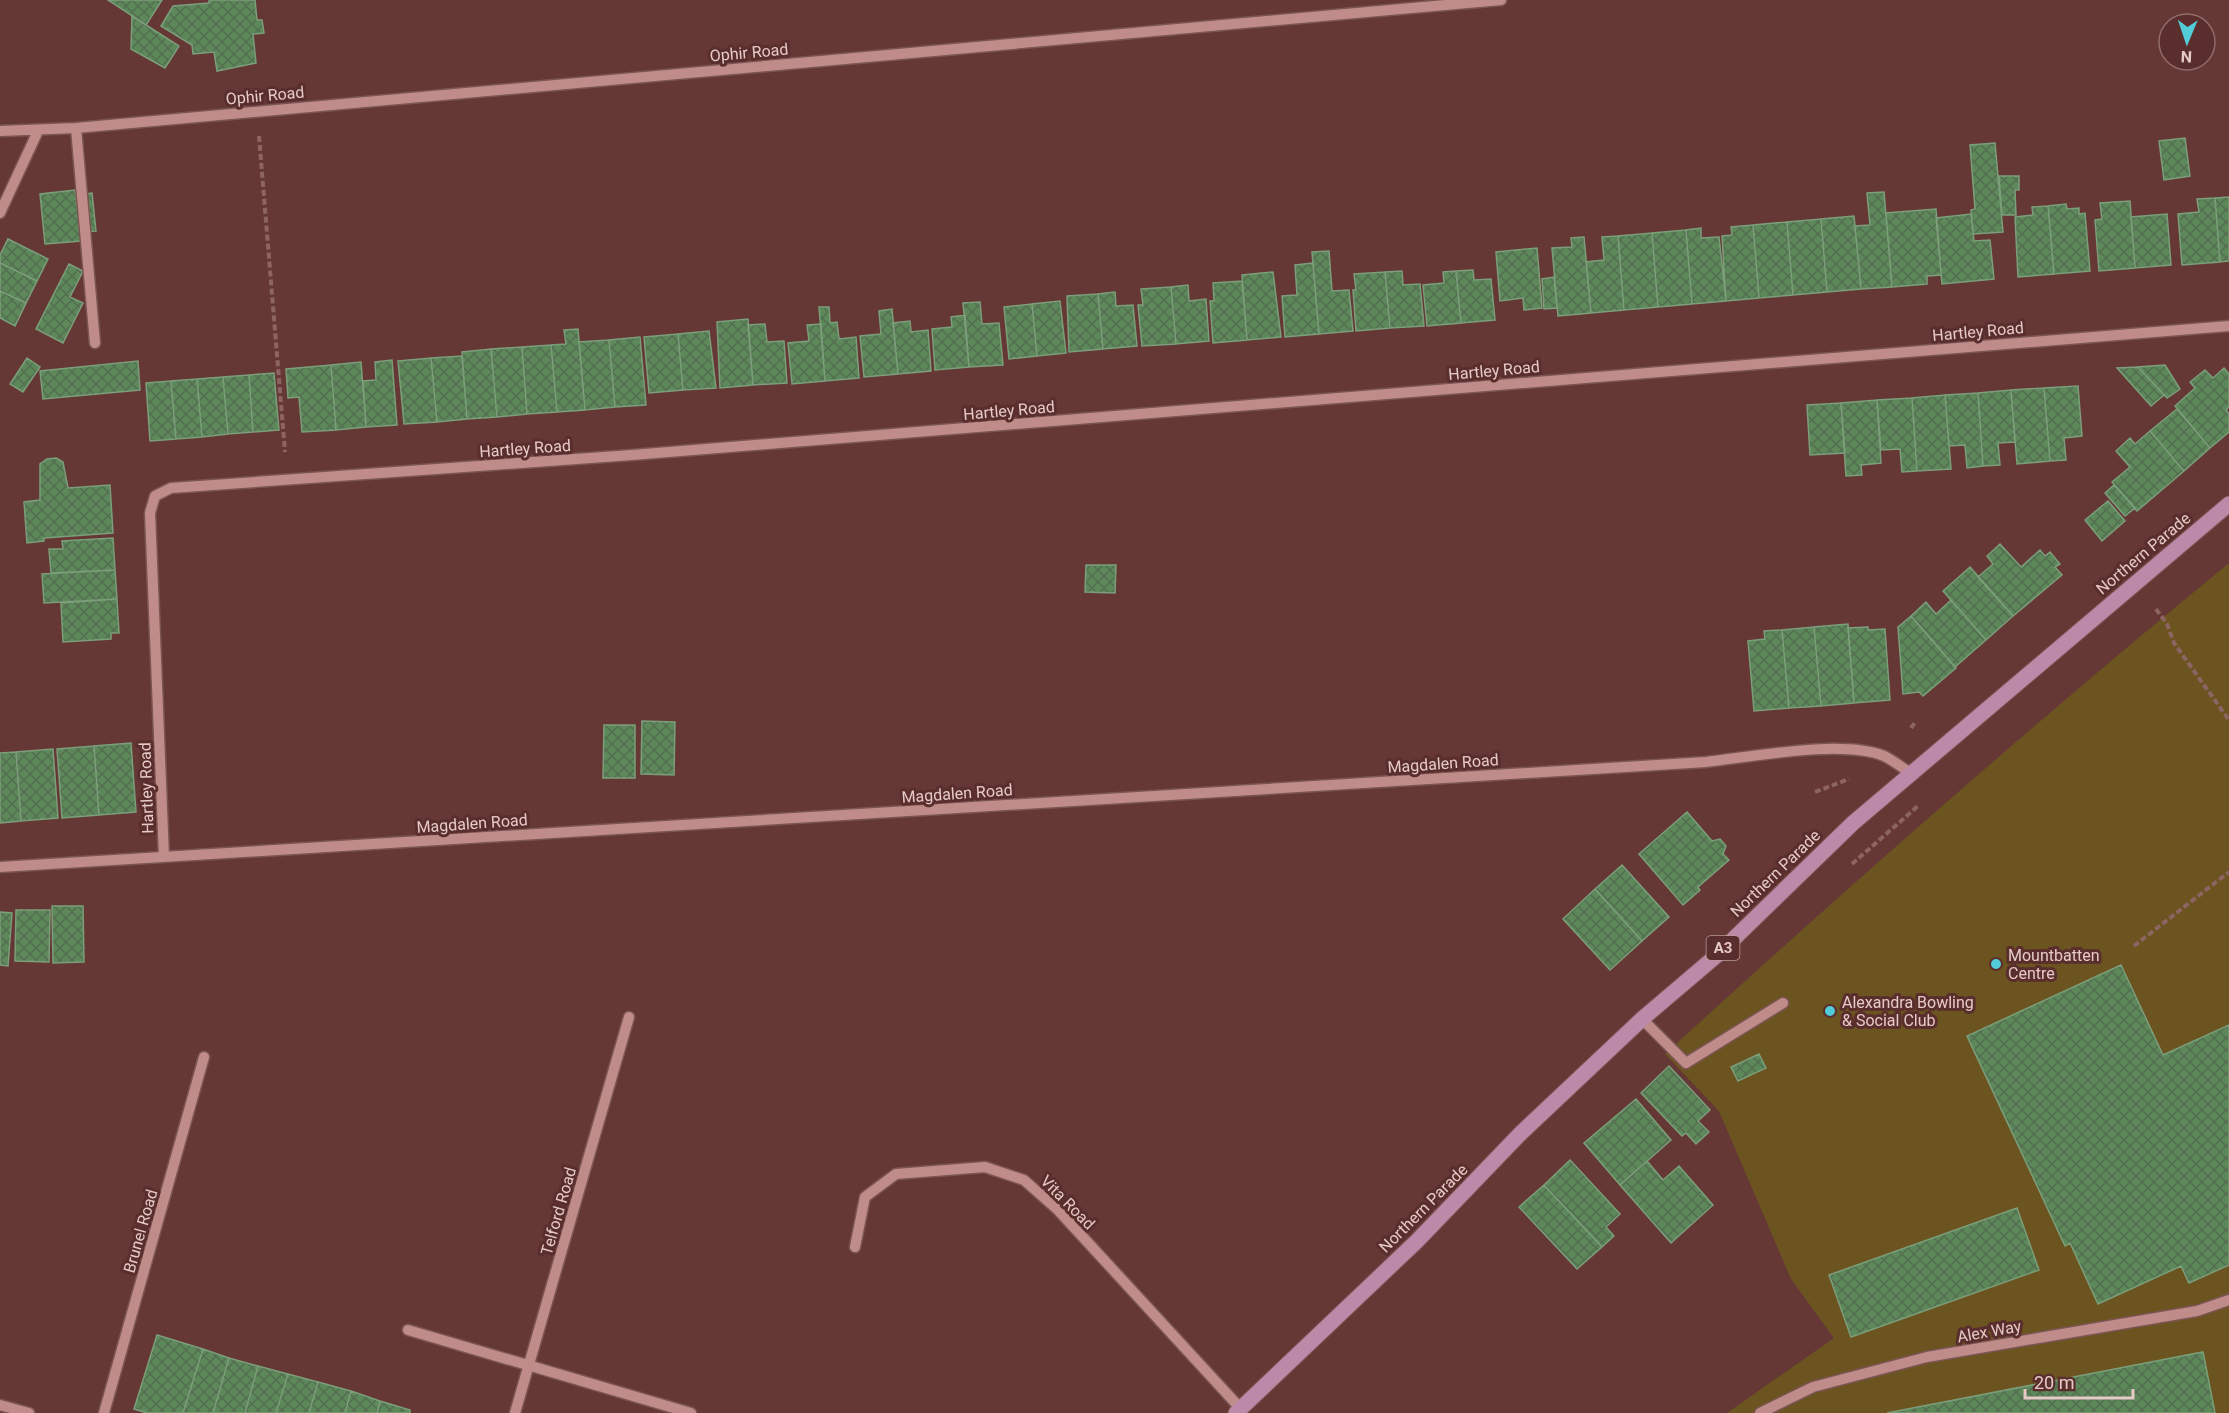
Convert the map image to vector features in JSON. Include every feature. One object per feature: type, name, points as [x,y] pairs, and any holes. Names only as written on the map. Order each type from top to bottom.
[{"type":"main road","name":"Northern Parade","points":[[1238,1411],[1417,1241],[1521,1133],[1642,1019],[1716,956],[1852,823],[2229,504]]},
{"type":"street","name":"Ophir Road","points":[[0,131],[76,128],[1501,0]]},
{"type":"street","points":[[76,128],[95,343]]},
{"type":"street","points":[[0,213],[38,131]]},
{"type":"street","name":"Hartley Road","points":[[164,857],[150,513],[155,496],[171,488],[644,454],[2229,326]]},
{"type":"street","name":"Magdalen Road","points":[[0,867],[1706,762],[1804,751],[1847,750],[1879,754],[1911,774]]},
{"type":"street","points":[[1642,1019],[1686,1063],[1783,1003]]},
{"type":"street","name":"Telford Road","points":[[515,1413],[629,1017]]},
{"type":"street","name":"Brunel Road","points":[[104,1413],[204,1057]]},
{"type":"street","name":"Vita Road","points":[[855,1247],[865,1197],[896,1174],[985,1167],[1024,1180],[1058,1210],[1238,1411]]},
{"type":"street","name":"Alex Way","points":[[1760,1413],[1813,1387],[1927,1357],[2198,1311],[2229,1300]]},
{"type":"street","points":[[408,1330],[691,1413]]},
{"type":"street","points":[[0,1405],[29,1413]]},
{"type":"path","points":[[259,136],[285,452]]},
{"type":"path","points":[[2156,609],[2167,624],[2174,643],[2229,720]]},
{"type":"path","points":[[1911,729],[1916,721]]},
{"type":"path","points":[[1815,792],[1849,778]]},
{"type":"path","points":[[2134,946],[2229,872]]},
{"type":"shaded area","name":"Mountbatten Centre","points":[[2229,563],[2229,1413],[1727,1413],[1834,1338],[1791,1279],[1719,1111],[1665,1054],[1944,805]]},
{"type":"building","points":[[108,0],[162,0],[146,25]]},
{"type":"building","points":[[209,0],[255,0],[257,20],[262,20],[264,33],[253,34],[256,63],[217,71],[214,52],[193,54],[192,45],[161,26],[173,6],[209,3]]},
{"type":"building","points":[[132,16],[179,46],[165,68],[131,49]]},
{"type":"building","points":[[2185,138],[2190,176],[2164,180],[2159,141]]},
{"type":"building","points":[[1995,143],[2003,232],[1973,234],[1971,210],[1975,209],[1970,145]]},
{"type":"building","points":[[1999,176],[2019,176],[2019,190],[2015,190],[2016,215],[2002,215]]},
{"type":"building","points":[[75,190],[81,241],[45,244],[40,194]]},
{"type":"building","points":[[1884,192],[1892,287],[1861,289],[1855,226],[1870,225],[1867,193]]},
{"type":"building","points":[[92,193],[96,231],[80,232],[76,195]]},
{"type":"building","points":[[2229,197],[2229,261],[2220,262],[2215,198]]},
{"type":"building","points":[[2215,198],[2220,262],[2182,265],[2178,214],[2199,212],[2197,199]]},
{"type":"building","points":[[2130,201],[2135,268],[2099,271],[2095,220],[2102,219],[2100,203]]},
{"type":"building","points":[[2066,204],[2067,209],[2079,208],[2079,214],[2085,213],[2090,271],[2054,274],[2048,206]]},
{"type":"building","points":[[2048,206],[2054,274],[2018,277],[2015,217],[2033,215],[2032,207]]},
{"type":"building","points":[[1936,209],[1941,275],[1927,276],[1927,284],[1892,287],[1886,213]]},
{"type":"building","points":[[1971,214],[1974,241],[1990,240],[1994,279],[1942,284],[1936,218]]},
{"type":"building","points":[[2167,214],[2171,265],[2135,268],[2131,217]]},
{"type":"building","points":[[1854,216],[1861,289],[1827,292],[1821,219]]},
{"type":"building","points":[[1821,219],[1827,292],[1793,295],[1787,222]]},
{"type":"building","points":[[1787,222],[1793,295],[1759,298],[1753,225]]},
{"type":"building","points":[[1753,225],[1759,298],[1726,301],[1722,236],[1732,235],[1731,227]]},
{"type":"building","points":[[1701,228],[1701,238],[1719,237],[1726,301],[1692,304],[1686,230]]},
{"type":"building","points":[[1686,230],[1692,304],[1658,307],[1652,233]]},
{"type":"building","points":[[1652,233],[1658,307],[1624,310],[1618,236]]},
{"type":"building","points":[[1618,236],[1624,310],[1591,313],[1586,262],[1604,260],[1602,237]]},
{"type":"building","points":[[1584,237],[1591,313],[1558,316],[1552,248],[1572,247],[1571,238]]},
{"type":"building","points":[[8,239],[48,259],[37,281],[0,263],[0,255]]},
{"type":"building","points":[[1537,248],[1542,308],[1524,310],[1523,298],[1500,301],[1496,252]]},
{"type":"building","points":[[1329,251],[1332,291],[1349,290],[1353,331],[1319,334],[1312,252]]},
{"type":"building","points":[[0,263],[37,281],[26,303],[0,291]]},
{"type":"building","points":[[1313,263],[1319,334],[1285,337],[1282,296],[1297,295],[1295,265]]},
{"type":"building","points":[[69,264],[83,271],[70,297],[83,303],[63,343],[36,329]]},
{"type":"building","points":[[1473,270],[1474,280],[1491,279],[1495,320],[1461,323],[1456,271]]},
{"type":"building","points":[[1402,271],[1403,285],[1420,284],[1424,326],[1390,328],[1385,272]]},
{"type":"building","points":[[1456,271],[1461,323],[1427,326],[1423,285],[1444,283],[1443,272]]},
{"type":"building","points":[[1273,272],[1281,337],[1247,340],[1242,275]]},
{"type":"building","points":[[1385,272],[1390,328],[1356,331],[1354,274]]},
{"type":"building","points":[[1554,277],[1557,308],[1544,309],[1542,279]]},
{"type":"building","points":[[1242,281],[1247,340],[1213,343],[1210,301],[1214,301],[1213,283]]},
{"type":"building","points":[[1188,285],[1189,301],[1206,299],[1209,341],[1176,344],[1171,287]]},
{"type":"building","points":[[1171,287],[1176,344],[1142,346],[1138,305],[1143,305],[1141,289]]},
{"type":"building","points":[[0,291],[26,303],[15,326],[0,318]]},
{"type":"building","points":[[1115,292],[1116,306],[1133,305],[1137,346],[1103,349],[1098,294]]},
{"type":"building","points":[[1098,294],[1103,349],[1069,352],[1067,296]]},
{"type":"building","points":[[1060,301],[1066,353],[1037,356],[1032,304]]},
{"type":"building","points":[[980,302],[982,324],[999,323],[1003,365],[969,367],[963,303]]},
{"type":"building","points":[[1032,304],[1037,356],[1009,359],[1004,307]]},
{"type":"building","points":[[819,307],[829,307],[830,323],[837,322],[839,339],[856,337],[859,378],[825,381]]},
{"type":"building","points":[[892,309],[898,374],[864,377],[860,336],[881,334],[879,311]]},
{"type":"building","points":[[965,315],[969,367],[935,370],[932,329],[952,327],[951,317]]},
{"type":"building","points":[[748,319],[753,385],[720,388],[717,322]]},
{"type":"building","points":[[910,321],[911,332],[928,330],[931,371],[898,374],[893,323]]},
{"type":"building","points":[[765,324],[767,342],[784,341],[787,383],[753,385],[748,325]]},
{"type":"building","points":[[821,324],[825,381],[792,384],[788,343],[809,341],[807,325]]},
{"type":"building","points":[[578,329],[585,410],[557,412],[551,345],[566,344],[564,330]]},
{"type":"building","points":[[709,331],[716,388],[683,390],[678,334]]},
{"type":"building","points":[[678,334],[683,390],[649,393],[644,337]]},
{"type":"building","points":[[640,337],[646,405],[615,407],[609,340]]},
{"type":"building","points":[[609,340],[615,407],[585,410],[579,342]]},
{"type":"building","points":[[551,345],[557,412],[527,414],[522,347]]},
{"type":"building","points":[[522,347],[527,414],[497,417],[491,349]]},
{"type":"building","points":[[491,349],[497,417],[467,419],[462,352]]},
{"type":"building","points":[[462,356],[467,419],[437,422],[431,358]]},
{"type":"building","points":[[27,358],[40,367],[23,392],[10,384]]},
{"type":"building","points":[[431,358],[437,422],[404,424],[398,361]]},
{"type":"building","points":[[392,360],[397,425],[366,427],[363,381],[376,380],[375,362]]},
{"type":"building","points":[[138,361],[140,390],[43,399],[40,371]]},
{"type":"building","points":[[361,362],[366,427],[336,430],[331,365]]},
{"type":"building","points":[[331,365],[336,430],[302,432],[299,397],[288,398],[286,369]]},
{"type":"building","points":[[2165,365],[2180,389],[2167,398],[2138,367]]},
{"type":"building","points":[[2138,367],[2164,395],[2151,406],[2117,368]]},
{"type":"building","points":[[2224,368],[2229,374],[2229,407],[2226,410],[2229,414],[2229,432],[2210,448],[2175,406],[2195,388],[2190,382],[2205,370],[2213,378]]},
{"type":"building","points":[[274,373],[279,430],[253,432],[249,375]]},
{"type":"building","points":[[249,375],[253,432],[228,434],[223,377]]},
{"type":"building","points":[[223,377],[228,434],[202,437],[197,379]]},
{"type":"building","points":[[197,379],[202,437],[176,439],[171,381]]},
{"type":"building","points":[[171,381],[176,439],[150,441],[146,383]]},
{"type":"building","points":[[2078,386],[2082,436],[2064,438],[2066,460],[2050,461],[2044,388]]},
{"type":"building","points":[[2044,388],[2050,461],[2017,464],[2011,390]]},
{"type":"building","points":[[2011,390],[2015,442],[1998,443],[2000,465],[1983,466],[1978,393]]},
{"type":"building","points":[[1978,393],[1983,466],[1967,468],[1965,445],[1949,446],[1945,395]]},
{"type":"building","points":[[1945,395],[1951,469],[1917,471],[1912,398]]},
{"type":"building","points":[[1912,398],[1917,471],[1902,472],[1900,449],[1881,450],[1877,400]]},
{"type":"building","points":[[1877,400],[1881,463],[1861,465],[1862,475],[1846,476],[1841,403]]},
{"type":"building","points":[[1841,403],[1845,453],[1810,455],[1807,405]]},
{"type":"building","points":[[2177,409],[2210,448],[2184,471],[2150,431]]},
{"type":"building","points":[[2150,431],[2184,471],[2137,511],[2112,482],[2130,467],[2116,451],[2130,438],[2135,444]]},
{"type":"building","points":[[56,458],[63,462],[68,488],[110,485],[113,533],[44,538],[44,541],[27,543],[24,502],[40,500],[40,464],[47,459]]},
{"type":"building","points":[[2114,485],[2135,508],[2125,516],[2105,493]]},
{"type":"building","points":[[2108,501],[2125,521],[2102,541],[2085,520]]},
{"type":"building","points":[[113,538],[115,570],[51,573],[49,549],[63,549],[62,541]]},
{"type":"building","points":[[2000,544],[2021,567],[2040,550],[2045,556],[2050,552],[2060,564],[2055,567],[2062,575],[2013,616],[1978,577],[1993,564],[1987,556]]},
{"type":"building","points":[[1086,565],[1116,565],[1115,593],[1085,592]]},
{"type":"building","points":[[1970,567],[2013,616],[1986,640],[1943,591]]},
{"type":"building","points":[[115,570],[117,599],[44,603],[42,574]]},
{"type":"building","points":[[117,599],[119,633],[111,633],[111,639],[63,642],[61,603]]},
{"type":"building","points":[[1951,600],[1986,640],[1955,667],[1911,616],[1926,602],[1936,614]]},
{"type":"building","points":[[1911,616],[1956,668],[1923,696],[1919,692],[1903,694],[1898,627]]},
{"type":"building","points":[[1848,624],[1854,703],[1821,706],[1814,627]]},
{"type":"building","points":[[1814,627],[1821,706],[1789,708],[1782,630]]},
{"type":"building","points":[[1868,627],[1868,630],[1885,629],[1890,700],[1854,703],[1848,628]]},
{"type":"building","points":[[1782,630],[1789,708],[1754,711],[1748,641],[1765,639],[1764,631]]},
{"type":"building","points":[[642,721],[675,722],[674,775],[641,774]]},
{"type":"building","points":[[604,725],[635,725],[635,778],[603,778]]},
{"type":"building","points":[[131,743],[136,812],[99,815],[94,746]]},
{"type":"building","points":[[94,746],[99,815],[62,818],[57,749]]},
{"type":"building","points":[[53,749],[58,818],[21,821],[16,752]]},
{"type":"building","points":[[16,752],[21,821],[0,823],[0,753]]},
{"type":"building","points":[[1687,812],[1712,841],[1720,839],[1726,846],[1723,854],[1729,860],[1698,887],[1700,890],[1683,905],[1639,854]]},
{"type":"building","points":[[1622,865],[1669,917],[1642,941],[1595,889]]},
{"type":"building","points":[[1595,889],[1642,941],[1610,970],[1563,919]]},
{"type":"building","points":[[52,906],[83,906],[84,962],[53,963]]},
{"type":"building","points":[[16,910],[50,910],[49,962],[15,961]]},
{"type":"building","points":[[0,912],[12,913],[8,966],[0,965]]},
{"type":"building","points":[[2121,965],[2163,1055],[2229,1025],[2229,1265],[2189,1283],[2181,1266],[2098,1304],[2070,1243],[2065,1246],[1967,1036]]},
{"type":"building","points":[[1759,1054],[1766,1068],[1738,1081],[1731,1067]]},
{"type":"building","points":[[1669,1066],[1710,1110],[1698,1121],[1709,1132],[1696,1144],[1686,1133],[1682,1136],[1641,1093]]},
{"type":"building","points":[[1636,1099],[1671,1140],[1620,1185],[1584,1143]]},
{"type":"building","points":[[1570,1160],[1620,1214],[1606,1227],[1614,1236],[1602,1247],[1544,1185]]},
{"type":"building","points":[[1647,1161],[1663,1180],[1679,1166],[1713,1205],[1671,1243],[1620,1185]]},
{"type":"building","points":[[1544,1185],[1602,1247],[1577,1269],[1519,1207]]},
{"type":"building","points":[[2017,1208],[2039,1270],[1851,1337],[1829,1275]]},
{"type":"building","points":[[157,1335],[203,1349],[183,1413],[147,1413],[134,1409]]},
{"type":"building","points":[[203,1349],[229,1358],[213,1413],[183,1413]]},
{"type":"building","points":[[2203,1352],[2215,1413],[1887,1413]]},
{"type":"building","points":[[229,1358],[258,1366],[245,1413],[213,1413]]},
{"type":"building","points":[[258,1366],[288,1374],[276,1413],[245,1413]]},
{"type":"building","points":[[288,1374],[318,1382],[309,1413],[276,1413]]},
{"type":"building","points":[[318,1382],[351,1391],[345,1413],[309,1413]]},
{"type":"building","points":[[351,1391],[380,1401],[377,1413],[345,1413]]},
{"type":"building","points":[[380,1401],[410,1410],[410,1413],[377,1413]]},
{"type":"place","name":"Mountbatten Centre","points":[[1996,964]]},
{"type":"place","name":"Alexandra Bowling & Social Club","points":[[1830,1011]]}]
